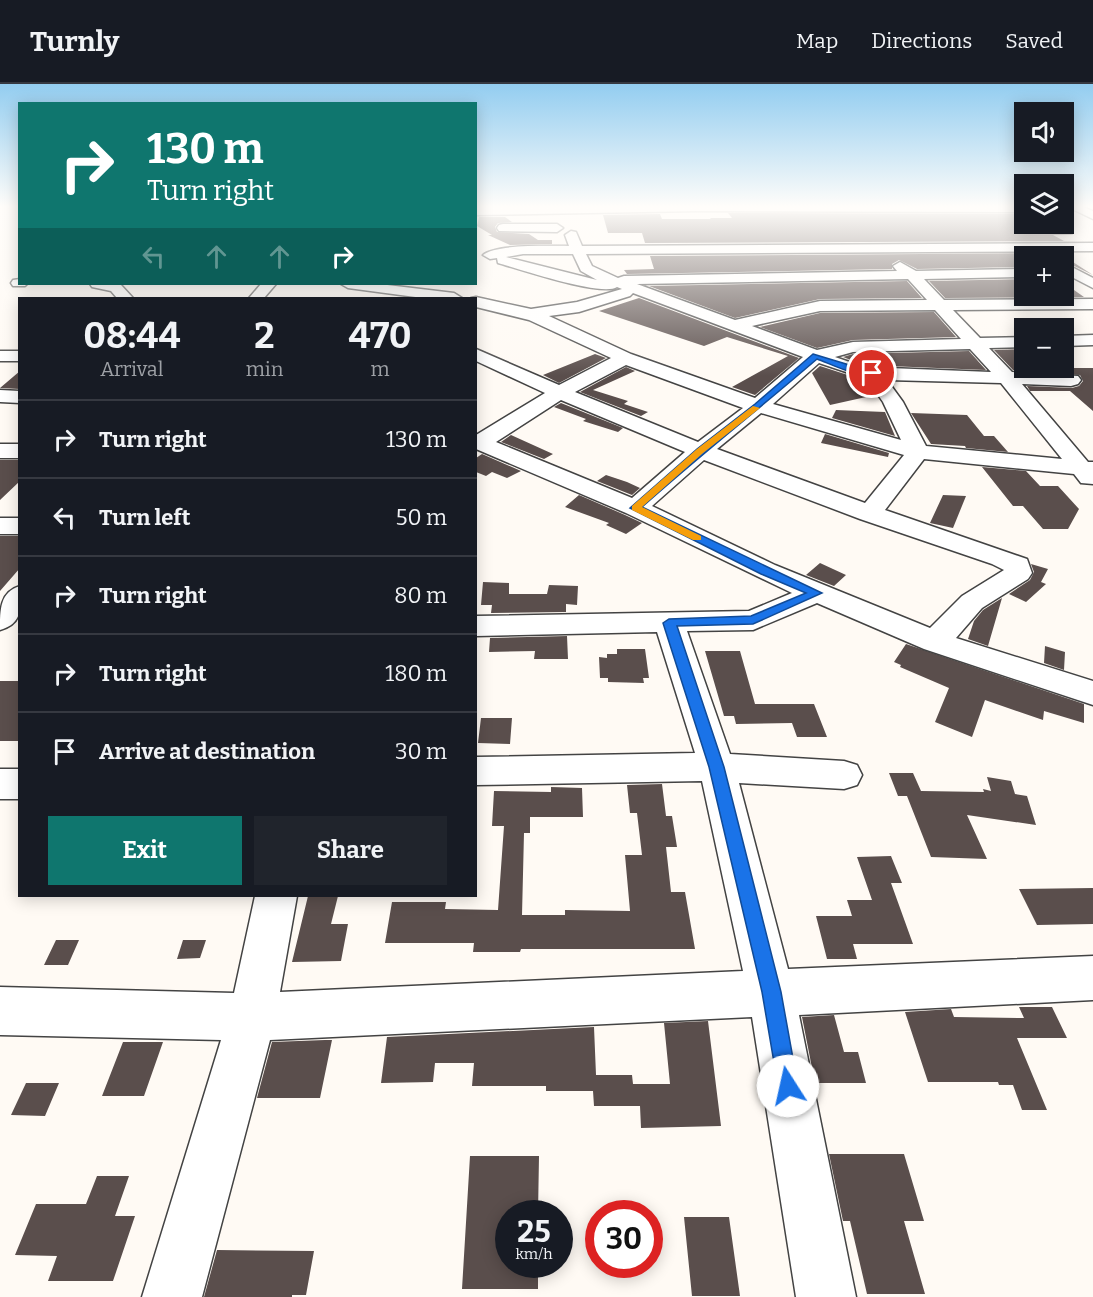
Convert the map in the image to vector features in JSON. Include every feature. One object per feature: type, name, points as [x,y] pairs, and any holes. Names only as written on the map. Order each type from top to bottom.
[{"type":"street","points":[[512,264],[586,283],[636,290]]},
{"type":"street","points":[[584,264],[586,268],[595,274],[862,373],[1071,380]]},
{"type":"street","points":[[746,264],[758,276],[778,304],[804,323]]},
{"type":"street","points":[[897,264],[911,274],[940,305],[1090,474]]},
{"type":"street","points":[[1074,271],[1093,273]]},
{"type":"street","points":[[614,281],[635,278],[1014,273]]},
{"type":"street","points":[[1074,274],[1093,284]]},
{"type":"street","points":[[102,285],[116,288],[124,297]]},
{"type":"street","points":[[257,297],[268,285]]},
{"type":"street","points":[[357,285],[448,297]]},
{"type":"street","points":[[486,321],[579,307],[636,290]]},
{"type":"street","points":[[477,302],[530,314],[625,357],[758,406],[918,452],[1090,474]]},
{"type":"street","points":[[731,326],[778,304],[820,306],[1093,304]]},
{"type":"street","points":[[834,338],[853,347]]},
{"type":"street","points":[[1074,341],[1093,340]]},
{"type":"street","points":[[635,508],[700,451],[758,406],[816,356],[853,347],[1014,342]]},
{"type":"street","points":[[477,354],[558,393],[700,451],[869,514],[1017,565],[1018,573],[972,602],[935,642]]},
{"type":"street","points":[[0,356],[18,356]]},
{"type":"street","points":[[477,442],[558,393],[625,357]]},
{"type":"street","points":[[872,373],[893,402],[918,452]]},
{"type":"street","points":[[0,396],[18,397]]},
{"type":"street","points":[[477,442],[635,508],[765,572],[935,642],[1093,693]]},
{"type":"street","points":[[0,451],[18,451]]},
{"type":"street","points":[[869,514],[918,452]]},
{"type":"street","points":[[0,526],[18,526]]},
{"type":"street","points":[[477,626],[753,620],[816,593]]},
{"type":"street","points":[[0,620],[18,598]]},
{"type":"street","points":[[669,623],[717,767],[771,992],[826,1297]]},
{"type":"street","points":[[0,627],[18,627]]},
{"type":"street","points":[[477,771],[717,767],[844,775]]},
{"type":"street","points":[[0,784],[18,784]]},
{"type":"street","points":[[172,1297],[252,1017],[276,897]]},
{"type":"street","points":[[0,1011],[252,1017],[1093,978]]},
{"type":"building","points":[[652,264],[893,264],[892,269],[627,274],[624,270],[654,269]]},
{"type":"building","points":[[906,264],[1014,264],[1014,267],[917,269]]},
{"type":"building","points":[[1076,264],[1093,275],[1074,266]]},
{"type":"building","points":[[1014,279],[1014,298],[945,298],[929,281]]},
{"type":"building","points":[[907,281],[922,298],[820,299],[735,318],[649,286]]},
{"type":"building","points":[[1074,290],[1084,297],[1074,297]]},
{"type":"building","points":[[639,298],[799,358],[755,395],[732,387],[788,356],[727,337],[704,346],[599,311]]},
{"type":"building","points":[[934,312],[956,337],[853,340],[817,348],[760,327],[820,313]]},
{"type":"building","points":[[1014,349],[1014,370],[1013,370],[994,350]]},
{"type":"building","points":[[969,351],[986,370],[864,365],[843,357],[853,354]]},
{"type":"building","points":[[595,354],[606,358],[559,383],[543,375]]},
{"type":"building","points":[[820,366],[866,381],[875,395],[830,405],[812,373]]},
{"type":"building","points":[[626,367],[635,371],[593,390],[628,401],[624,404],[648,412],[641,416],[580,392]]},
{"type":"building","points":[[1074,368],[1093,368],[1093,411],[1070,391],[1030,391],[1027,386],[1072,388],[1079,386],[1083,381],[1080,375],[1074,375]]},
{"type":"building","points":[[18,373],[18,389],[0,388]]},
{"type":"building","points":[[561,403],[623,428],[618,432],[583,421],[586,419],[554,407]]},
{"type":"building","points":[[836,410],[885,412],[895,436],[832,418]]},
{"type":"building","points":[[911,413],[967,415],[984,436],[994,436],[1008,452],[931,444]]},
{"type":"building","points":[[825,434],[889,453],[888,457],[821,443]]},
{"type":"building","points":[[511,435],[553,454],[544,459],[501,442]]},
{"type":"building","points":[[482,454],[521,471],[507,478],[492,472],[486,476],[477,472],[477,457]]},
{"type":"building","points":[[0,460],[18,460],[18,483],[0,500]]},
{"type":"building","points":[[982,467],[1026,471],[1040,486],[1058,486],[1079,509],[1068,529],[1043,529],[1023,506],[1013,506]]},
{"type":"building","points":[[606,475],[640,488],[632,495],[597,481]]},
{"type":"building","points":[[579,495],[642,523],[626,534],[606,525],[609,523],[565,507]]},
{"type":"building","points":[[943,495],[966,496],[953,528],[930,523]]},
{"type":"building","points":[[0,536],[18,536],[18,570],[0,591]]},
{"type":"building","points":[[820,563],[846,575],[834,586],[806,575]]},
{"type":"building","points":[[1031,564],[1048,569],[1041,582],[1046,584],[1026,602],[1009,594],[1030,580],[1034,572]]},
{"type":"building","points":[[483,582],[509,583],[509,594],[547,594],[549,585],[578,586],[577,605],[566,604],[566,612],[491,613],[492,605],[481,605]]},
{"type":"building","points":[[1002,598],[988,646],[968,639],[974,621],[983,610]]},
{"type":"building","points":[[567,636],[568,659],[534,659],[535,651],[489,652],[490,638]]},
{"type":"building","points":[[906,644],[1084,704],[1084,723],[1044,711],[1043,720],[985,700],[972,737],[935,722],[949,688],[900,667],[901,665],[894,662]]},
{"type":"building","points":[[1045,646],[1065,652],[1064,670],[1044,663]]},
{"type":"building","points":[[617,649],[645,649],[649,678],[643,678],[644,683],[608,682],[608,678],[600,678],[599,657],[607,658],[607,654],[617,654]]},
{"type":"building","points":[[705,651],[740,651],[755,704],[814,704],[827,737],[797,737],[792,723],[736,724],[734,716],[724,716]]},
{"type":"building","points":[[0,681],[18,681],[18,741],[0,741]]},
{"type":"building","points":[[481,718],[512,718],[510,744],[478,743]]},
{"type":"building","points":[[889,773],[913,773],[921,791],[984,792],[983,789],[991,791],[987,777],[1011,781],[1015,794],[1027,796],[1036,825],[967,815],[987,859],[931,857],[907,796],[898,796]]},
{"type":"building","points":[[662,784],[666,816],[672,816],[677,847],[666,847],[671,892],[685,892],[695,949],[521,949],[520,952],[473,952],[474,943],[385,943],[392,902],[446,902],[445,909],[498,910],[504,826],[492,826],[494,791],[551,792],[551,787],[582,788],[583,817],[530,817],[530,833],[524,833],[522,915],[565,915],[565,910],[630,911],[625,855],[642,855],[637,813],[630,813],[627,785]]},
{"type":"building","points":[[891,856],[902,883],[891,883],[913,944],[853,944],[857,959],[827,959],[816,916],[852,916],[847,900],[872,900],[857,857]]},
{"type":"building","points":[[1093,888],[1093,924],[1037,925],[1019,889]]},
{"type":"building","points":[[308,897],[338,897],[331,924],[348,924],[341,961],[292,962]]},
{"type":"building","points":[[56,940],[79,940],[68,965],[44,965]]},
{"type":"building","points":[[183,940],[206,940],[200,958],[177,959]]},
{"type":"building","points":[[1019,1007],[1052,1007],[1067,1038],[1017,1038],[1047,1110],[1022,1110],[1013,1085],[999,1085],[998,1082],[928,1082],[905,1012],[951,1009],[954,1017],[1024,1018]]},
{"type":"building","points":[[834,1015],[844,1052],[858,1052],[866,1083],[815,1083],[802,1017]]},
{"type":"building","points":[[708,1021],[721,1126],[641,1128],[640,1106],[594,1106],[593,1091],[546,1091],[546,1086],[472,1086],[474,1063],[435,1063],[433,1082],[381,1083],[387,1037],[594,1027],[596,1075],[632,1075],[633,1084],[670,1084],[664,1023]]},
{"type":"building","points":[[332,1040],[320,1098],[257,1098],[272,1042]]},
{"type":"building","points":[[123,1042],[163,1042],[144,1096],[102,1096]]},
{"type":"building","points":[[26,1083],[59,1083],[45,1116],[11,1115]]},
{"type":"building","points":[[829,1154],[904,1154],[924,1221],[904,1221],[925,1294],[867,1294],[850,1221],[843,1221]]},
{"type":"building","points":[[470,1156],[539,1156],[538,1200],[495,1200],[495,1278],[538,1278],[538,1289],[462,1289]]},
{"type":"building","points":[[97,1176],[129,1176],[115,1216],[135,1216],[113,1281],[48,1281],[57,1256],[15,1255],[36,1204],[86,1204]]},
{"type":"building","points":[[684,1217],[729,1217],[740,1296],[692,1296]]},
{"type":"building","points":[[217,1250],[314,1251],[306,1295],[204,1297]]},
{"type":"slow traffic","points":[[697,538],[635,508],[700,451],[756,408]]},
{"type":"route","points":[[788,1086],[771,992],[717,767],[669,623],[753,620],[816,593],[765,572],[635,508],[700,451],[758,406],[816,356],[862,373],[872,373]]}]
